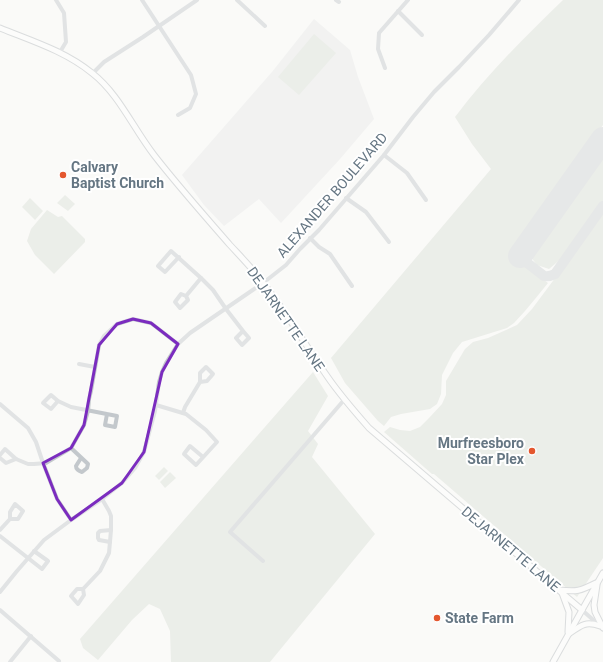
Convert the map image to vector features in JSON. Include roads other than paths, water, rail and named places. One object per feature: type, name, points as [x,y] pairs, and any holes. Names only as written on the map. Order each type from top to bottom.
[{"type":"main road","name":"DEJARNETTE LANE","points":[[0,28],[60,52],[78,62],[93,73],[117,100],[153,154],[184,193],[263,283],[282,308],[326,376],[344,400],[369,428],[582,610]]},
{"type":"main road","points":[[553,662],[603,573]]},
{"type":"main road","points":[[568,635],[569,612],[560,592],[574,592],[597,582]]},
{"type":"main road","points":[[597,582],[594,605],[602,627]]},
{"type":"main road","points":[[568,635],[584,624],[592,624],[602,627]]},
{"type":"street","points":[[56,0],[64,13],[66,42],[60,52]]},
{"type":"street","points":[[142,0],[191,75],[196,94],[190,108],[178,115]]},
{"type":"street","points":[[93,73],[104,62],[197,0]]},
{"type":"street","points":[[237,0],[265,26]]},
{"type":"street","points":[[385,68],[378,50],[379,32],[408,0]]},
{"type":"street","name":"ALEXANDER BOULEVARD","points":[[0,592],[44,540],[102,499],[122,482],[135,468],[144,452],[156,405],[162,372],[178,344],[190,333],[263,283],[286,265],[319,230],[384,155],[434,92],[469,57],[519,0]]},
{"type":"street","points":[[398,11],[422,35]]},
{"type":"street","points":[[384,155],[407,173],[426,200]]},
{"type":"street","points":[[346,198],[366,212],[389,242]]},
{"type":"street","points":[[310,238],[319,247],[330,254],[352,286]]},
{"type":"street","points":[[178,257],[165,272],[158,266],[171,251],[178,257],[202,278],[213,290],[243,331]]},
{"type":"street","points":[[186,296],[202,278]]},
{"type":"street","points":[[16,459],[6,463],[0,456],[5,449],[16,459],[28,464],[44,463],[71,448],[84,425],[88,411],[99,345],[104,336],[117,324],[133,319],[151,323],[178,344]]},
{"type":"street","points":[[79,364],[95,367]]},
{"type":"street","points":[[183,413],[200,382]]},
{"type":"street","points":[[263,561],[230,532],[344,400]]},
{"type":"street","points":[[58,402],[71,407],[107,414]]},
{"type":"street","points":[[0,404],[28,428],[36,442],[57,499],[71,520]]},
{"type":"street","points":[[156,405],[186,414],[206,430],[217,442],[203,458],[196,465],[184,454],[190,446],[203,458]]},
{"type":"street","points":[[71,448],[81,458]]},
{"type":"street","points":[[83,589],[100,571],[109,553],[111,516],[102,499]]},
{"type":"street","points":[[0,530],[10,519]]},
{"type":"street","points":[[110,542],[99,540],[98,533],[100,531],[111,530]]},
{"type":"street","points":[[0,536],[42,569],[48,561],[34,551]]},
{"type":"street","points":[[0,610],[59,661]]},
{"type":"street","points":[[582,610],[602,627]]},
{"type":"street","points":[[10,662],[31,636]]},
{"type":"place","name":"Calvary Baptist Church","points":[[63,175]]},
{"type":"place","name":"Murfreesboro Star Plex","points":[[532,451]]},
{"type":"place","name":"State Farm","points":[[437,618]]}]
